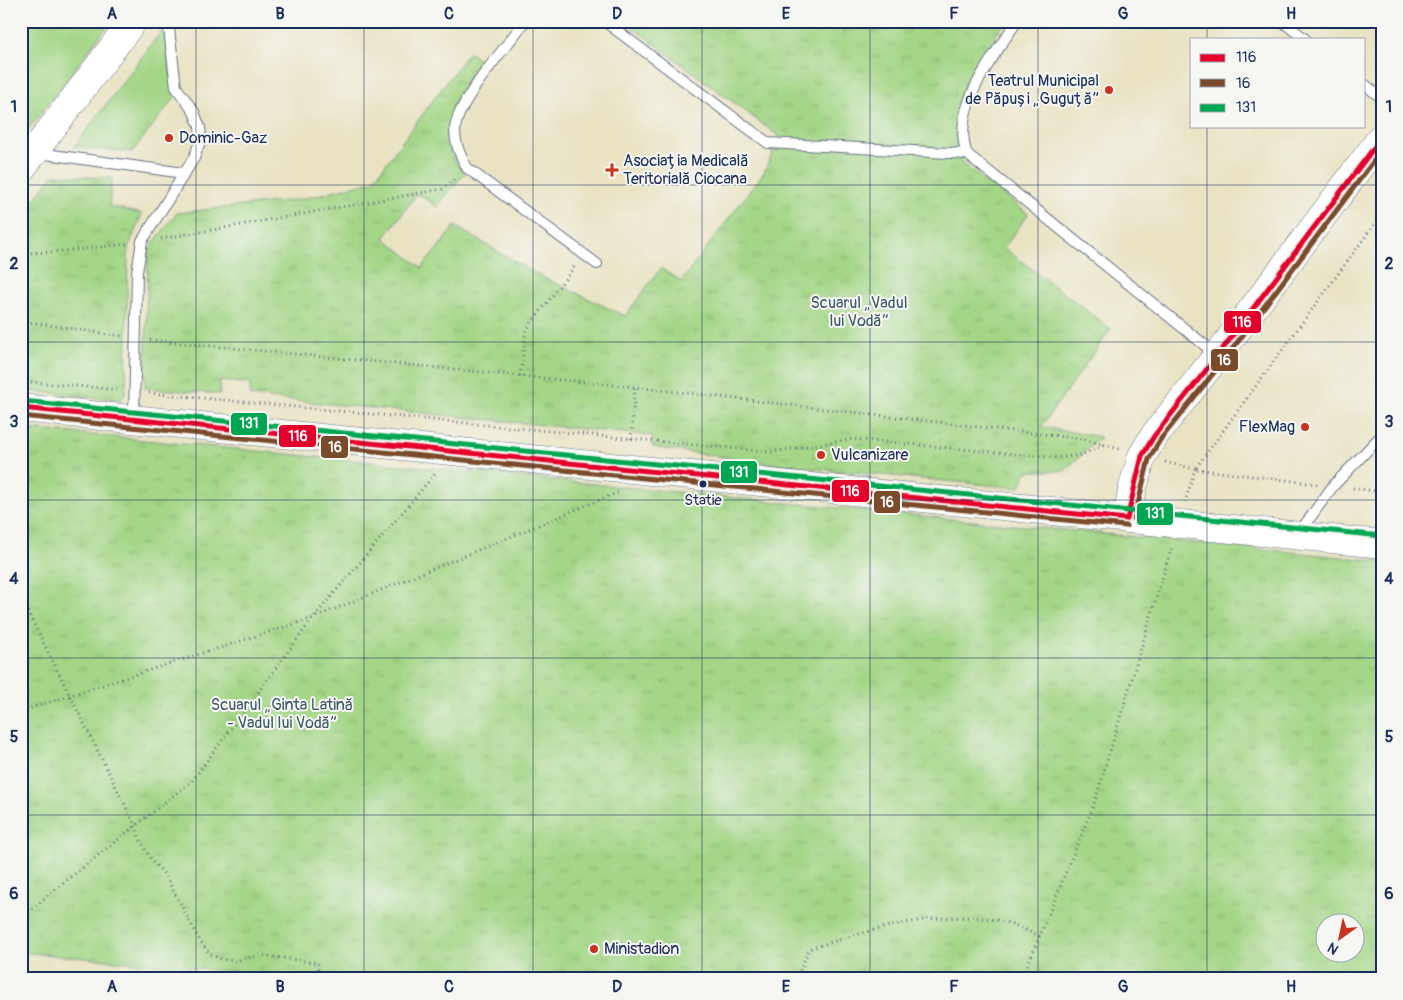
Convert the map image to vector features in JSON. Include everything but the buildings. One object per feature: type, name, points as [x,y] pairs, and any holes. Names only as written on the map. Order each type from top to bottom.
[{"type":"main road","points":[[28,160],[133,21]]},
{"type":"main road","points":[[1127,519],[1133,487],[1142,456],[1154,436],[1218,355],[1382,138]]},
{"type":"main road","points":[[21,408],[1382,544]]},
{"type":"lane","points":[[134,419],[137,338],[136,272],[142,241],[199,147],[200,127],[194,112],[176,86],[168,21]]},
{"type":"lane","points":[[525,21],[465,102],[456,121],[458,154],[467,168],[596,264]]},
{"type":"lane","points":[[604,21],[768,142],[967,154]]},
{"type":"lane","points":[[1017,21],[980,79],[969,102],[963,126],[963,142],[967,154],[1218,355]]},
{"type":"lane","points":[[1282,21],[1304,38]]},
{"type":"lane","points":[[1366,86],[1382,98]]},
{"type":"lane","points":[[28,160],[184,173]]},
{"type":"lane","points":[[1296,536],[1333,486],[1382,435]]},
{"type":"path","points":[[21,253],[93,248],[142,241],[444,190],[467,168]]},
{"type":"path","points":[[1184,504],[1196,469],[1382,214]]},
{"type":"path","points":[[520,376],[526,330],[584,254]]},
{"type":"path","points":[[21,321],[137,338],[635,387],[1083,439],[1196,469],[1382,492]]},
{"type":"path","points":[[21,381],[771,452],[853,440],[1058,458],[1082,455],[1106,444]]},
{"type":"path","points":[[630,439],[635,387]]},
{"type":"path","points":[[21,919],[48,894],[136,828],[192,781],[313,618],[438,470]]},
{"type":"path","points":[[21,711],[313,618],[621,491]]},
{"type":"path","points":[[1022,979],[1094,804],[1173,543]]},
{"type":"path","points":[[21,598],[148,855],[165,875],[200,942],[210,954],[221,959],[234,961],[261,955],[318,963],[318,979]]},
{"type":"path","points":[[798,975],[809,949],[877,928],[962,917],[1002,921],[1040,936]]},
{"type":"green space","points":[[21,21],[111,21],[21,139]]},
{"type":"green space","name":"Scuarul „Vadul lui Vodă”","points":[[624,21],[1006,21],[982,56],[963,94],[957,121],[962,163],[1028,214],[1004,248],[1111,329],[1041,427],[1101,437],[1064,471],[1028,471],[1019,488],[787,466],[652,447],[653,436],[250,396],[250,384],[220,381],[220,394],[145,388],[148,250],[177,213],[302,199],[373,181],[469,52],[479,60],[456,101],[450,115],[448,130],[449,145],[454,159],[465,173],[437,207],[421,195],[416,195],[384,238],[422,268],[455,226],[532,272],[625,316],[661,268],[681,282],[764,172],[780,137]]},
{"type":"green space","points":[[163,29],[175,97],[132,152],[74,147]]},
{"type":"green space","points":[[53,175],[112,178],[109,206],[142,214],[128,248],[126,385],[125,395],[119,400],[21,390],[21,217]]},
{"type":"green space","name":"Scuarul „Ginta Latină - Vadul lui Vodă”","points":[[21,428],[1382,561],[1382,979],[308,979],[21,952]]},
{"type":"transit line","name":"116","points":[[1127,519],[1142,456],[1154,436],[1218,355],[1382,137]]},
{"type":"transit line","name":"16","points":[[1134,520],[1149,459],[1160,440],[1224,360],[1382,150]]},
{"type":"transit line","name":"131","points":[[22,401],[1382,536]]},
{"type":"transit line","name":"116","points":[[21,408],[1127,519]]},
{"type":"transit line","name":"16","points":[[21,416],[1126,526]]},
{"type":"place","name":"Teatrul Municipal de Păpuși „Guguță”","points":[[1109,90]]},
{"type":"place","name":"Dominic-Gaz","points":[[169,138]]},
{"type":"place","name":"Asociația Medicală Teritorială Ciocana","points":[[612,170]]},
{"type":"place","name":"FlexMag","points":[[1305,427]]},
{"type":"place","name":"Vulcanizare","points":[[821,455]]},
{"type":"place","name":"Statie","points":[[703,484]]},
{"type":"place","name":"Ministadion","points":[[594,949]]}]
